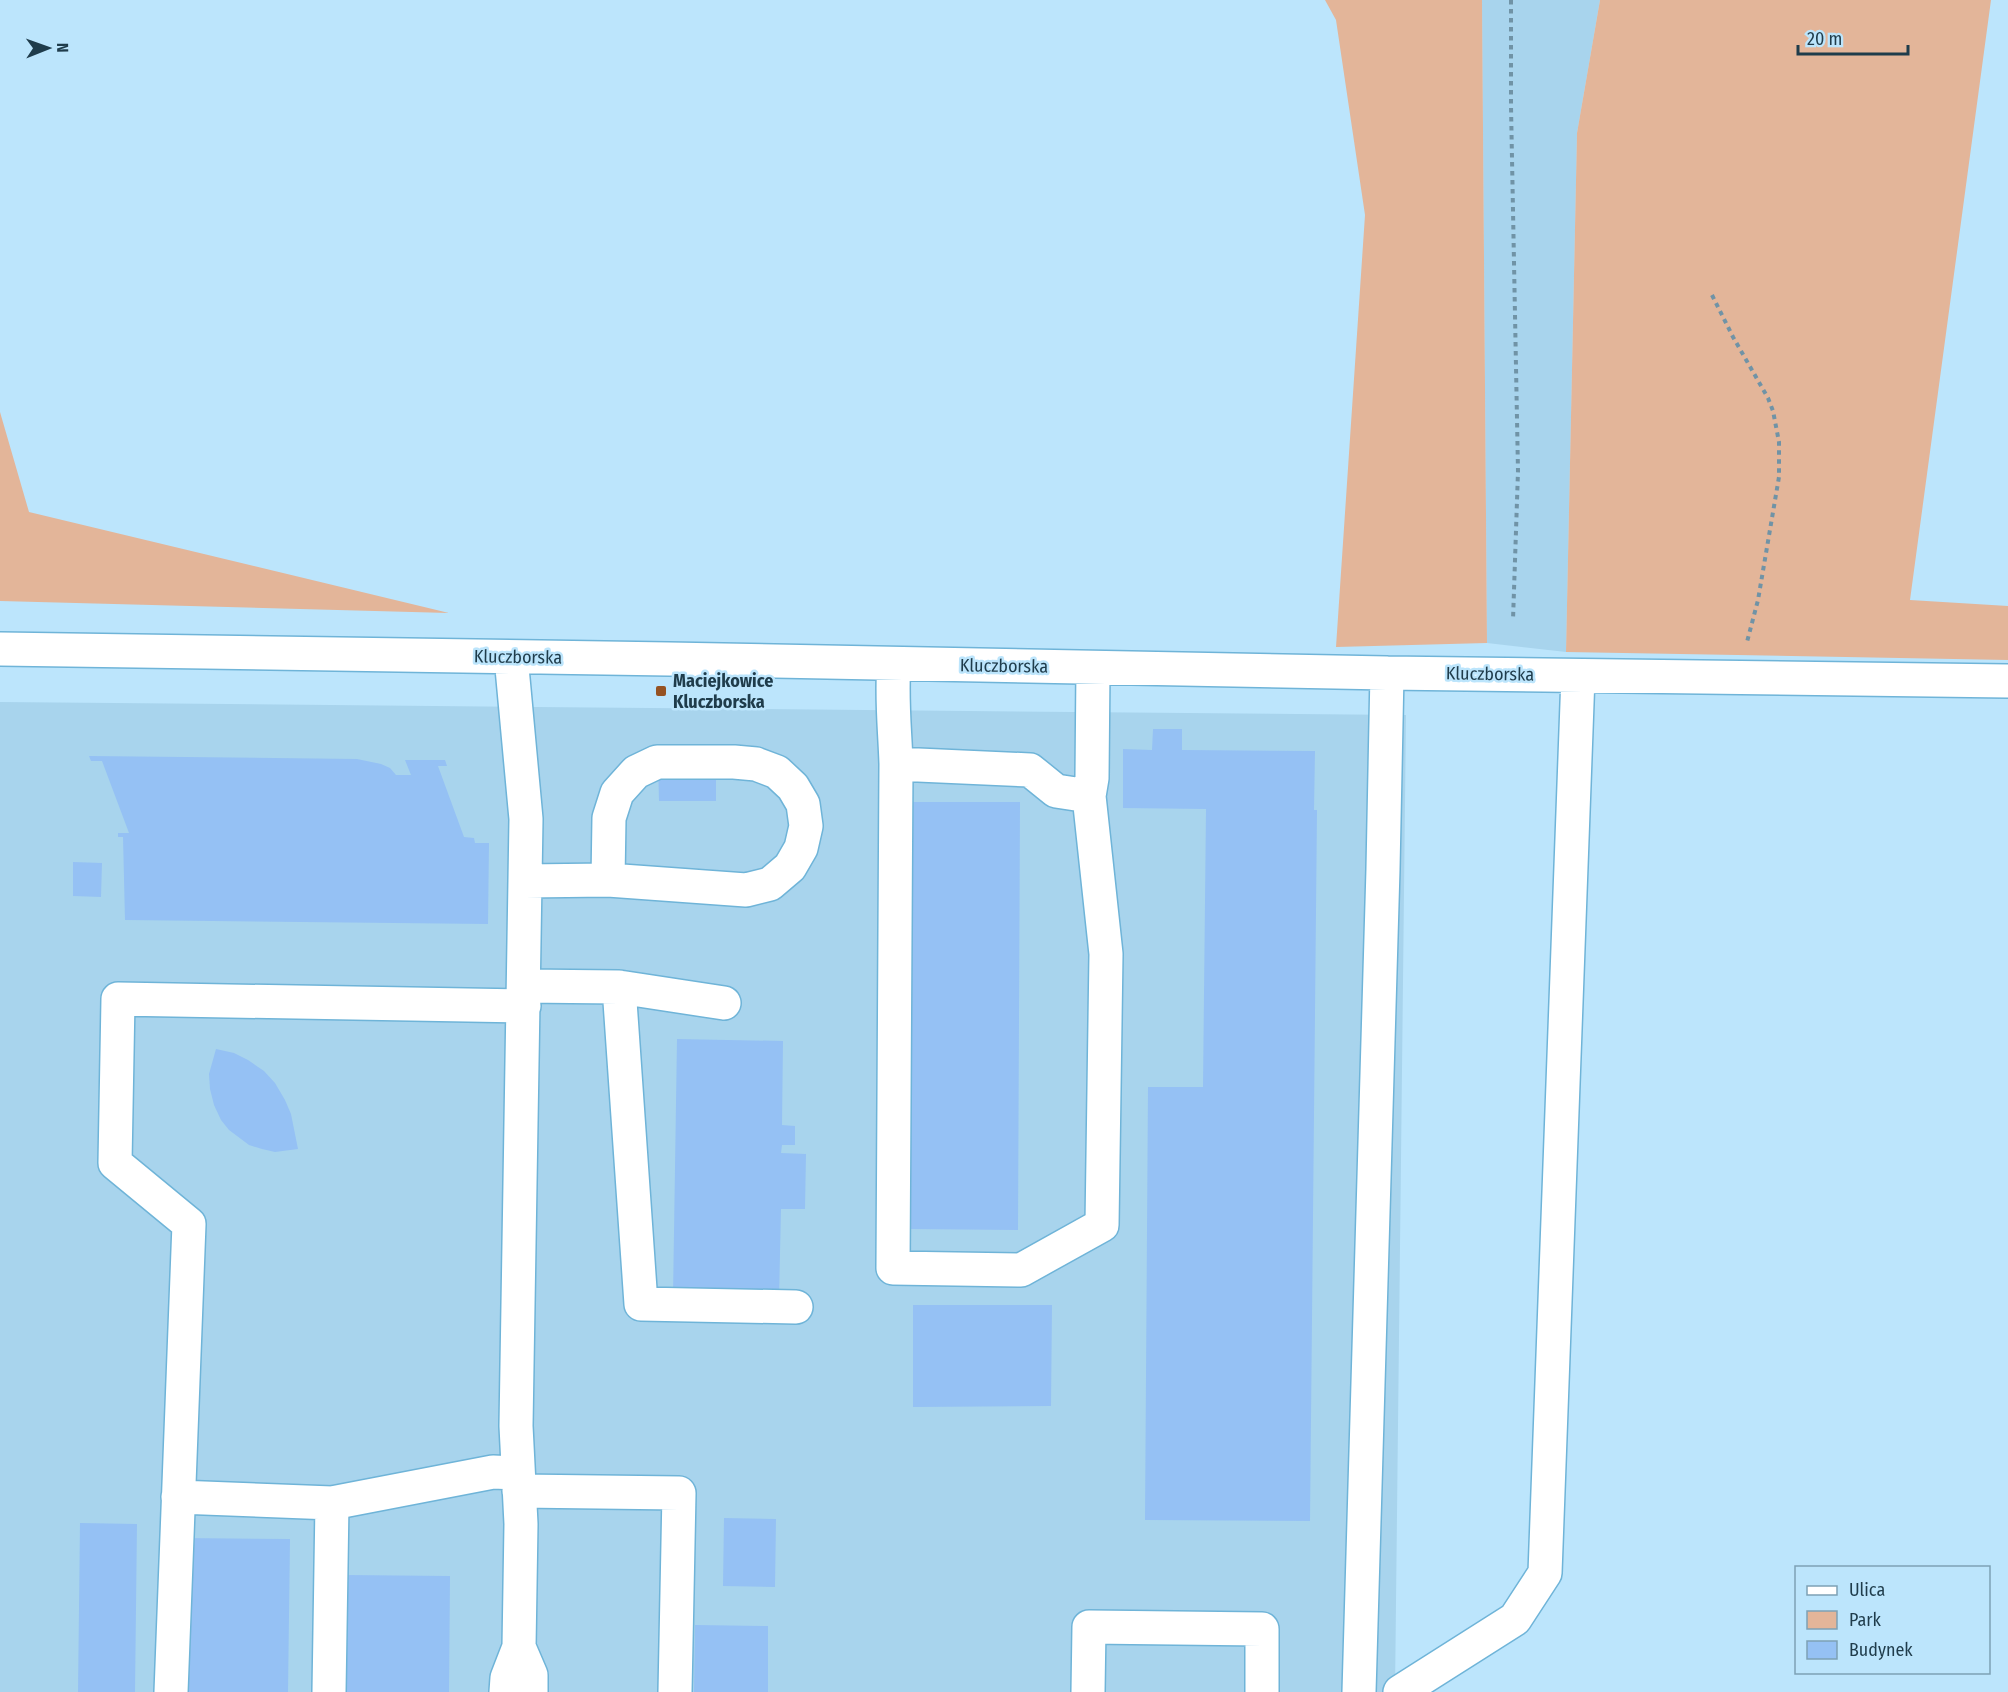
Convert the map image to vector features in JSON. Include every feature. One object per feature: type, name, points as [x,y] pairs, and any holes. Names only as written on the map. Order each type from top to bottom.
[{"type":"street","name":"Kluczborska","points":[[0,649],[1387,673],[2008,681]]},
{"type":"street","points":[[506,1692],[507,1678],[519,1647],[521,1524],[516,1426],[526,819],[511,657]]},
{"type":"street","points":[[894,664],[892,689],[896,764],[893,1268],[1020,1270],[1102,1225],[1106,954],[1089,796],[1092,778],[1093,668]]},
{"type":"street","points":[[1359,1692],[1387,673]]},
{"type":"street","points":[[1400,1692],[1515,1619],[1545,1574],[1578,676]]},
{"type":"street","points":[[525,881],[608,880],[746,890],[770,884],[790,867],[801,848],[806,825],[803,804],[794,787],[777,772],[756,764],[657,762],[636,772],[617,793],[609,818],[608,880]]},
{"type":"street","points":[[896,764],[1030,770],[1056,791],[1089,796]]},
{"type":"street","points":[[619,987],[641,1304],[796,1307]]},
{"type":"street","points":[[171,1692],[189,1224],[115,1163],[118,999],[524,996],[619,987],[724,1003]]},
{"type":"street","points":[[178,1497],[332,1503],[492,1472],[518,1482],[679,1493],[675,1692]]},
{"type":"street","points":[[329,1692],[332,1503]]},
{"type":"street","points":[[1088,1692],[1089,1627],[1262,1629],[1262,1692]]},
{"type":"street","points":[[519,1647],[531,1675],[531,1692]]},
{"type":"path","points":[[1511,0],[1518,471],[1513,620]]},
{"type":"path","points":[[1712,295],[1768,398],[1779,442],[1779,477],[1758,600],[1738,678]]},
{"type":"shaded area","points":[[1482,0],[1600,0],[1577,133],[1566,652],[1487,643]]},
{"type":"shaded area","points":[[0,702],[1406,715],[1395,1692],[0,1692]]},
{"type":"green space","points":[[1325,0],[1482,0],[1487,643],[1336,647],[1365,215],[1336,20]]},
{"type":"green space","points":[[1600,0],[1991,0],[1910,600],[2008,606],[2008,660],[1566,652],[1577,133]]},
{"type":"green space","points":[[0,412],[29,512],[449,613],[0,601]]},
{"type":"building","points":[[1153,729],[1182,729],[1182,750],[1315,751],[1314,810],[1317,810],[1310,1521],[1145,1520],[1148,1087],[1203,1087],[1206,809],[1123,808],[1123,749],[1152,750]]},
{"type":"building","points":[[89,756],[357,759],[381,764],[390,768],[396,775],[411,775],[405,760],[445,760],[447,766],[438,766],[464,837],[474,838],[475,843],[489,843],[488,924],[125,920],[123,837],[118,837],[118,833],[129,833],[102,761],[91,761]]},
{"type":"building","points":[[658,760],[716,760],[716,801],[659,801]]},
{"type":"building","points":[[911,802],[1020,802],[1018,1230],[908,1229]]},
{"type":"building","points":[[73,862],[102,863],[101,897],[73,896]]},
{"type":"building","points":[[677,1039],[783,1041],[782,1125],[795,1126],[795,1145],[782,1145],[781,1153],[806,1154],[805,1209],[781,1209],[779,1299],[673,1297]]},
{"type":"building","points":[[216,1049],[234,1053],[248,1060],[264,1071],[275,1083],[291,1114],[298,1149],[275,1152],[262,1149],[249,1145],[229,1130],[214,1105],[210,1089],[209,1074]]},
{"type":"building","points":[[913,1305],[1052,1305],[1051,1406],[913,1407]]},
{"type":"building","points":[[724,1518],[776,1519],[775,1587],[723,1586]]},
{"type":"building","points":[[80,1523],[137,1524],[135,1692],[78,1692]]},
{"type":"building","points":[[181,1538],[290,1539],[288,1692],[179,1692]]},
{"type":"building","points":[[345,1575],[450,1576],[449,1692],[344,1692]]},
{"type":"building","points":[[695,1625],[768,1626],[768,1692],[694,1692]]},
{"type":"place","name":"Maciejkowice Kluczborska","points":[[661,691]]}]
